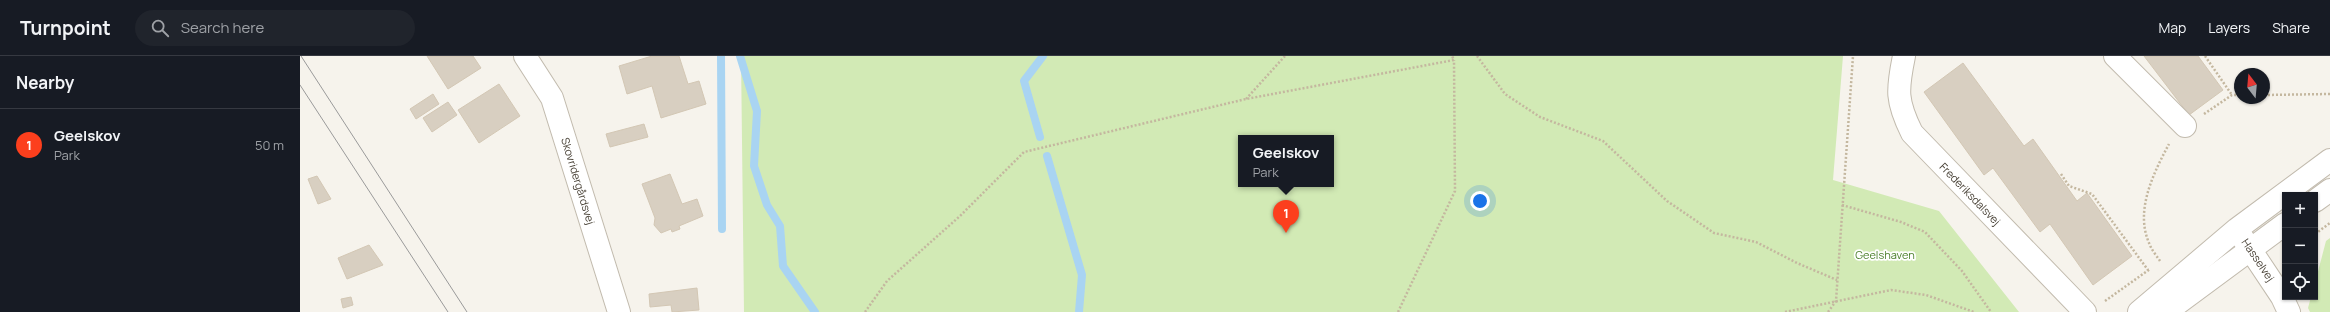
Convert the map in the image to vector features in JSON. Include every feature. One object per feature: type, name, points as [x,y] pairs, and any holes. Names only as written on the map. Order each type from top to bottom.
[{"type":"street","name":"Skovridergårdsvej","points":[[525,56],[552,98],[619,312]]},
{"type":"street","name":"Frederiksdalsvej","points":[[1904,56],[1899,82],[1900,111],[1912,133],[2085,312]]},
{"type":"street","points":[[2115,56],[2185,126]]},
{"type":"street","points":[[2139,312],[2237,229],[2330,160]]},
{"type":"street","points":[[2318,199],[2330,190]]},
{"type":"street","points":[[2166,312],[2282,226]]},
{"type":"street","name":"Hasselvej","points":[[2237,229],[2252,249],[2289,312]]},
{"type":"path","points":[[1246,99],[1285,56]]},
{"type":"path","points":[[1398,312],[1455,191],[1454,60],[1452,56]]},
{"type":"path","points":[[1477,56],[1505,94],[1540,117],[1603,142],[1667,201],[1714,233],[1756,242],[1797,263],[1837,280]]},
{"type":"path","points":[[1828,312],[1836,301],[1853,56]]},
{"type":"path","points":[[2160,261],[2150,245],[2144,222],[2146,197],[2154,174],[2169,145],[2185,126],[2232,95],[2206,56]]},
{"type":"path","points":[[866,312],[887,281],[960,216],[1024,152],[1246,99],[1454,60]]},
{"type":"path","points":[[2270,95],[2330,94]]},
{"type":"path","points":[[2062,174],[2070,186],[2092,194],[2148,270]]},
{"type":"path","points":[[1842,206],[1901,222],[1925,232],[1962,271],[1990,312]]},
{"type":"path","points":[[2318,232],[2330,223]]},
{"type":"path","points":[[1785,312],[1891,290],[1926,295],[1974,312]]},
{"type":"green space","name":"Geelshaven","points":[[741,56],[1843,56],[1833,180],[1939,211],[2019,312],[744,312]]},
{"type":"green space","points":[[2330,238],[2330,312],[2310,312],[2308,308],[2310,300],[2318,300],[2318,272],[2326,241]]},
{"type":"building","points":[[427,56],[473,56],[481,68],[448,89]]},
{"type":"building","points":[[652,56],[679,56],[688,84],[699,81],[706,104],[661,118],[652,86],[627,94],[619,66]]},
{"type":"building","points":[[2144,56],[2198,56],[2223,90],[2189,115]]},
{"type":"building","points":[[1963,63],[2024,146],[2033,139],[2077,201],[2087,193],[2132,256],[2093,285],[2050,224],[2040,232],[1993,168],[1984,175],[1924,92]]},
{"type":"building","points":[[499,84],[520,116],[479,143],[458,110]]},
{"type":"building","points":[[433,94],[439,104],[416,119],[410,109]]},
{"type":"building","points":[[448,102],[457,115],[432,132],[423,118]]},
{"type":"building","points":[[644,124],[648,137],[610,147],[606,134]]},
{"type":"building","points":[[670,174],[682,204],[697,199],[703,216],[679,226],[680,229],[672,232],[671,229],[661,233],[654,225],[655,218],[642,184]]},
{"type":"building","points":[[317,176],[331,199],[318,204],[308,179]]},
{"type":"building","points":[[369,245],[383,265],[347,279],[338,258]]},
{"type":"building","points":[[697,288],[699,310],[672,312],[671,305],[650,307],[649,294]]},
{"type":"building","points":[[351,297],[353,305],[343,308],[341,299]]},
{"type":"waterway","points":[[721,56],[722,229]]},
{"type":"waterway","points":[[740,56],[757,111],[754,166],[767,205],[780,226],[783,266],[815,312]]},
{"type":"waterway","points":[[1040,137],[1024,81],[1043,56]]},
{"type":"waterway","points":[[1047,156],[1082,275],[1079,312]]},
{"type":"tram line","points":[[301,56],[467,312]]},
{"type":"tram line","points":[[300,85],[448,312]]},
{"type":"place","name":"Geelskov","points":[[1286,233]]}]
